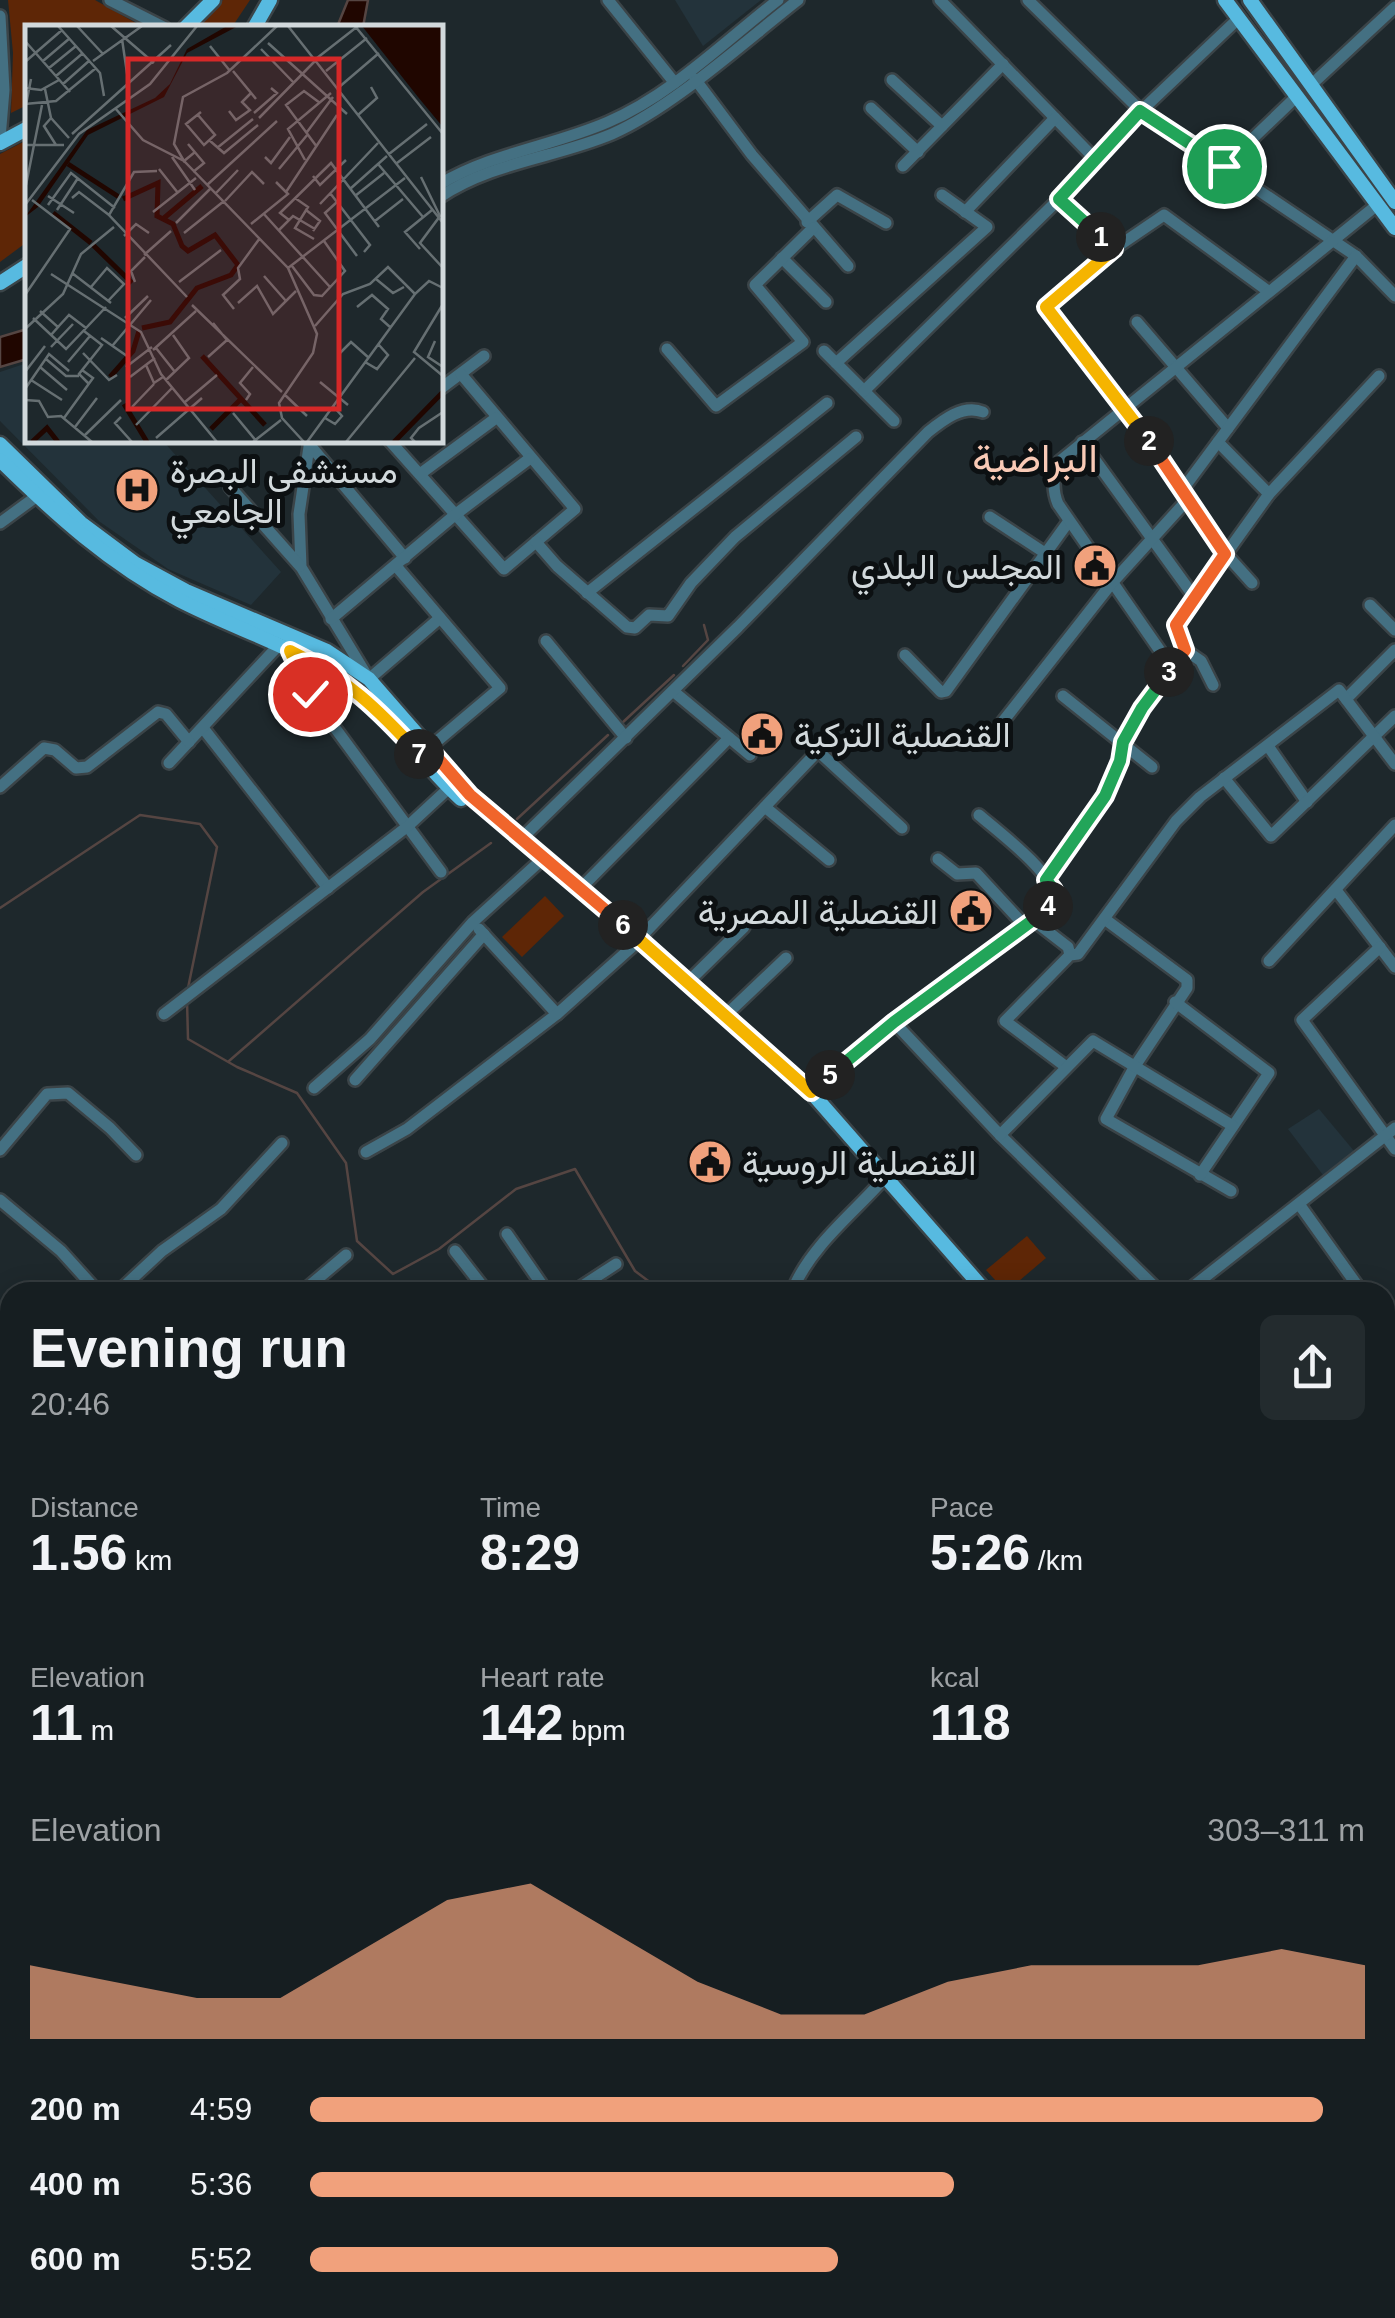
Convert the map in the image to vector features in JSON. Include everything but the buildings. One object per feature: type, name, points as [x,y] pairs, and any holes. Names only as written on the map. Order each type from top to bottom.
[{"type":"main road","points":[[188,25],[213,0]]},
{"type":"main road","points":[[256,25],[270,0]]},
{"type":"main road","points":[[1225,0],[1395,228]]},
{"type":"main road","points":[[1250,0],[1393,194]]},
{"type":"main road","points":[[1267,56],[1282,46]]},
{"type":"main road","points":[[0,140],[25,129]]},
{"type":"main road","points":[[0,283],[25,267]]},
{"type":"main road","points":[[0,444],[99,538],[184,596],[327,651],[368,679],[449,788],[688,982],[811,1092],[965,1282]]},
{"type":"main road","points":[[0,460],[112,560],[334,674],[362,694],[462,788],[581,888],[797,1088],[880,1183],[976,1282]]},
{"type":"street","points":[[110,0],[159,25]]},
{"type":"street","points":[[608,0],[674,82]]},
{"type":"street","points":[[442,183],[486,161],[607,122],[654,98],[778,0]]},
{"type":"street","points":[[442,196],[487,172],[612,134],[656,109],[798,0]]},
{"type":"street","points":[[940,0],[1094,158]]},
{"type":"street","points":[[1028,0],[1140,111],[1356,256],[1395,296]]},
{"type":"street","points":[[1311,85],[1394,10]]},
{"type":"street","points":[[0,16],[4,90],[0,140]]},
{"type":"street","points":[[864,391],[1059,199],[1140,111],[1239,18]]},
{"type":"street","points":[[904,166],[1003,64]]},
{"type":"street","points":[[695,79],[848,266]]},
{"type":"street","points":[[892,80],[942,126]]},
{"type":"street","points":[[1224,166],[1296,97]]},
{"type":"street","points":[[871,108],[918,152]]},
{"type":"street","points":[[965,212],[1055,118]]},
{"type":"street","points":[[667,349],[716,406],[803,342],[755,285],[810,224],[837,195],[886,223]]},
{"type":"street","points":[[836,362],[986,227],[942,195]]},
{"type":"street","points":[[1059,199],[1114,249]]},
{"type":"street","points":[[1172,668],[1054,496],[1060,460],[1377,205]]},
{"type":"street","points":[[1252,583],[1225,554],[1125,408],[1046,307],[1114,249],[1164,215],[1268,291]]},
{"type":"street","points":[[997,729],[1036,676],[1152,538],[1356,256]]},
{"type":"street","points":[[782,258],[826,302]]},
{"type":"street","points":[[1137,322],[1228,428]]},
{"type":"street","points":[[824,351],[894,422]]},
{"type":"street","points":[[442,388],[484,356]]},
{"type":"street","points":[[391,442],[504,569],[575,509],[460,374]]},
{"type":"street","points":[[1213,685],[1201,661],[1185,650],[1176,625],[1269,494],[1379,376]]},
{"type":"street","points":[[587,592],[827,403]]},
{"type":"street","points":[[522,838],[928,432],[963,411],[984,412]]},
{"type":"street","points":[[420,474],[496,418]]},
{"type":"street","points":[[536,542],[587,592],[630,628],[636,627],[648,615],[668,616],[690,583],[734,537],[856,437]]},
{"type":"street","points":[[310,442],[440,618],[500,688],[424,752]]},
{"type":"street","points":[[301,567],[298,527],[310,442]]},
{"type":"street","points":[[1082,442],[1195,598]]},
{"type":"street","points":[[1218,442],[1269,494]]},
{"type":"street","points":[[331,619],[529,458]]},
{"type":"street","points":[[230,487],[301,567],[368,679],[440,618]]},
{"type":"street","points":[[0,523],[37,496]]},
{"type":"street","points":[[990,517],[1045,554]]},
{"type":"street","points":[[905,654],[942,692],[946,690],[1069,521]]},
{"type":"street","points":[[1370,605],[1395,630]]},
{"type":"street","points":[[546,642],[626,738]]},
{"type":"street","points":[[170,763],[284,648],[310,694],[441,872]]},
{"type":"street","points":[[1046,880],[1105,796],[1120,761],[1123,742],[1142,708],[1185,650]]},
{"type":"street","points":[[1346,698],[1395,650]]},
{"type":"street","points":[[1065,1066],[1005,1021],[1070,955],[1078,954],[1176,821],[1224,778],[1339,690],[1395,764]]},
{"type":"street","points":[[673,691],[750,755]]},
{"type":"street","points":[[1063,696],[1152,766]]},
{"type":"street","points":[[0,787],[44,748],[55,750],[76,768],[86,768],[158,712],[166,714],[190,742]]},
{"type":"street","points":[[1224,778],[1271,836],[1395,716]]},
{"type":"street","points":[[202,728],[328,888]]},
{"type":"street","points":[[581,888],[730,738]]},
{"type":"street","points":[[1268,746],[1307,802]]},
{"type":"street","points":[[366,1152],[407,1129],[556,1014],[636,942],[818,751],[902,828]]},
{"type":"street","points":[[164,1014],[408,826],[449,788]]},
{"type":"street","points":[[765,807],[829,860]]},
{"type":"street","points":[[811,1092],[894,1022],[1029,923],[1056,898],[1054,890],[1024,854],[979,815]]},
{"type":"street","points":[[1269,960],[1395,825]]},
{"type":"street","points":[[938,860],[957,874],[976,873],[1029,923],[1068,948],[1070,955]]},
{"type":"street","points":[[314,1088],[370,1039],[473,922],[538,864]]},
{"type":"street","points":[[1336,890],[1395,968]]},
{"type":"street","points":[[1106,920],[1188,980],[1106,1119],[1231,1192]]},
{"type":"street","points":[[473,922],[556,1014]]},
{"type":"street","points":[[688,982],[744,926]]},
{"type":"street","points":[[354,1080],[484,934]]},
{"type":"street","points":[[1380,947],[1302,1020],[1390,1132],[1395,1150]]},
{"type":"street","points":[[726,1016],[786,958]]},
{"type":"street","points":[[1175,1002],[1269,1073],[1200,1174]]},
{"type":"street","points":[[894,1022],[1000,1135],[1150,1282]]},
{"type":"street","points":[[1000,1135],[1093,1041],[1233,1126]]},
{"type":"street","points":[[0,1150],[48,1094],[60,1091],[68,1093],[110,1128],[136,1156]]},
{"type":"street","points":[[1199,1282],[1390,1132]]},
{"type":"street","points":[[128,1282],[162,1250],[221,1209],[282,1143]]},
{"type":"street","points":[[796,1282],[816,1252],[880,1183]]},
{"type":"street","points":[[0,1200],[61,1250],[89,1282]]},
{"type":"street","points":[[1299,1204],[1352,1282]]},
{"type":"street","points":[[507,1234],[540,1282]]},
{"type":"street","points":[[455,1251],[479,1282]]},
{"type":"street","points":[[314,1282],[346,1256]]},
{"type":"street","points":[[588,1282],[616,1264]]},
{"type":"shaded area","points":[[8,0],[95,0],[139,25],[25,25],[25,106],[11,113],[13,53]]},
{"type":"shaded area","points":[[223,0],[250,0],[233,25],[197,25]]},
{"type":"shaded area","points":[[348,0],[368,0],[363,25],[338,25]]},
{"type":"shaded area","points":[[675,0],[761,0],[703,46]]},
{"type":"shaded area","points":[[25,141],[25,243],[0,262],[0,154]]},
{"type":"shaded area","points":[[25,330],[25,360],[0,367],[0,337]]},
{"type":"shaded area","name":"مستشفى البصرة الجامعي","points":[[25,364],[25,442],[164,442],[281,572],[251,605],[168,569],[100,522],[0,421],[0,372]]},
{"type":"shaded area","points":[[545,896],[564,916],[522,957],[502,937]]},
{"type":"shaded area","points":[[1319,1109],[1354,1151],[1323,1175],[1288,1129]]},
{"type":"shaded area","points":[[1027,1236],[1046,1258],[1018,1282],[997,1282],[986,1270]]},
{"type":"waterway","points":[[683,666],[708,640],[704,625]]},
{"type":"waterway","points":[[622,723],[674,675]]},
{"type":"waterway","points":[[517,819],[608,735]]},
{"type":"waterway","points":[[0,908],[140,815],[200,824],[217,847],[188,988]]},
{"type":"waterway","points":[[229,1061],[423,892],[491,843]]},
{"type":"waterway","points":[[187,1000],[188,1039],[237,1067],[297,1093],[346,1163],[357,1241],[393,1274],[439,1249],[516,1189],[575,1169],[635,1271],[650,1282]]},
{"type":"place","name":"مستشفى البصرة الجامعي","points":[[137,490]]},
{"type":"place","name":"المجلس البلدي","points":[[1095,566]]},
{"type":"place","name":"القنصلية التركية","points":[[762,734]]},
{"type":"place","name":"القنصلية المصرية","points":[[971,911]]},
{"type":"place","name":"القنصلية الروسية","points":[[710,1162]]},
{"type":"district","name":"البراضية","points":[[1035,458]]},
{"type":"route","points":[[310,694],[290,651],[362,694],[420,755],[429,748],[470,795],[811,1092],[894,1022],[1033,920],[1056,898],[1046,880],[1105,796],[1120,761],[1123,742],[1142,708],[1185,650],[1176,625],[1225,554],[1125,408],[1046,307],[1114,249],[1059,199],[1140,111],[1224,166]]}]
